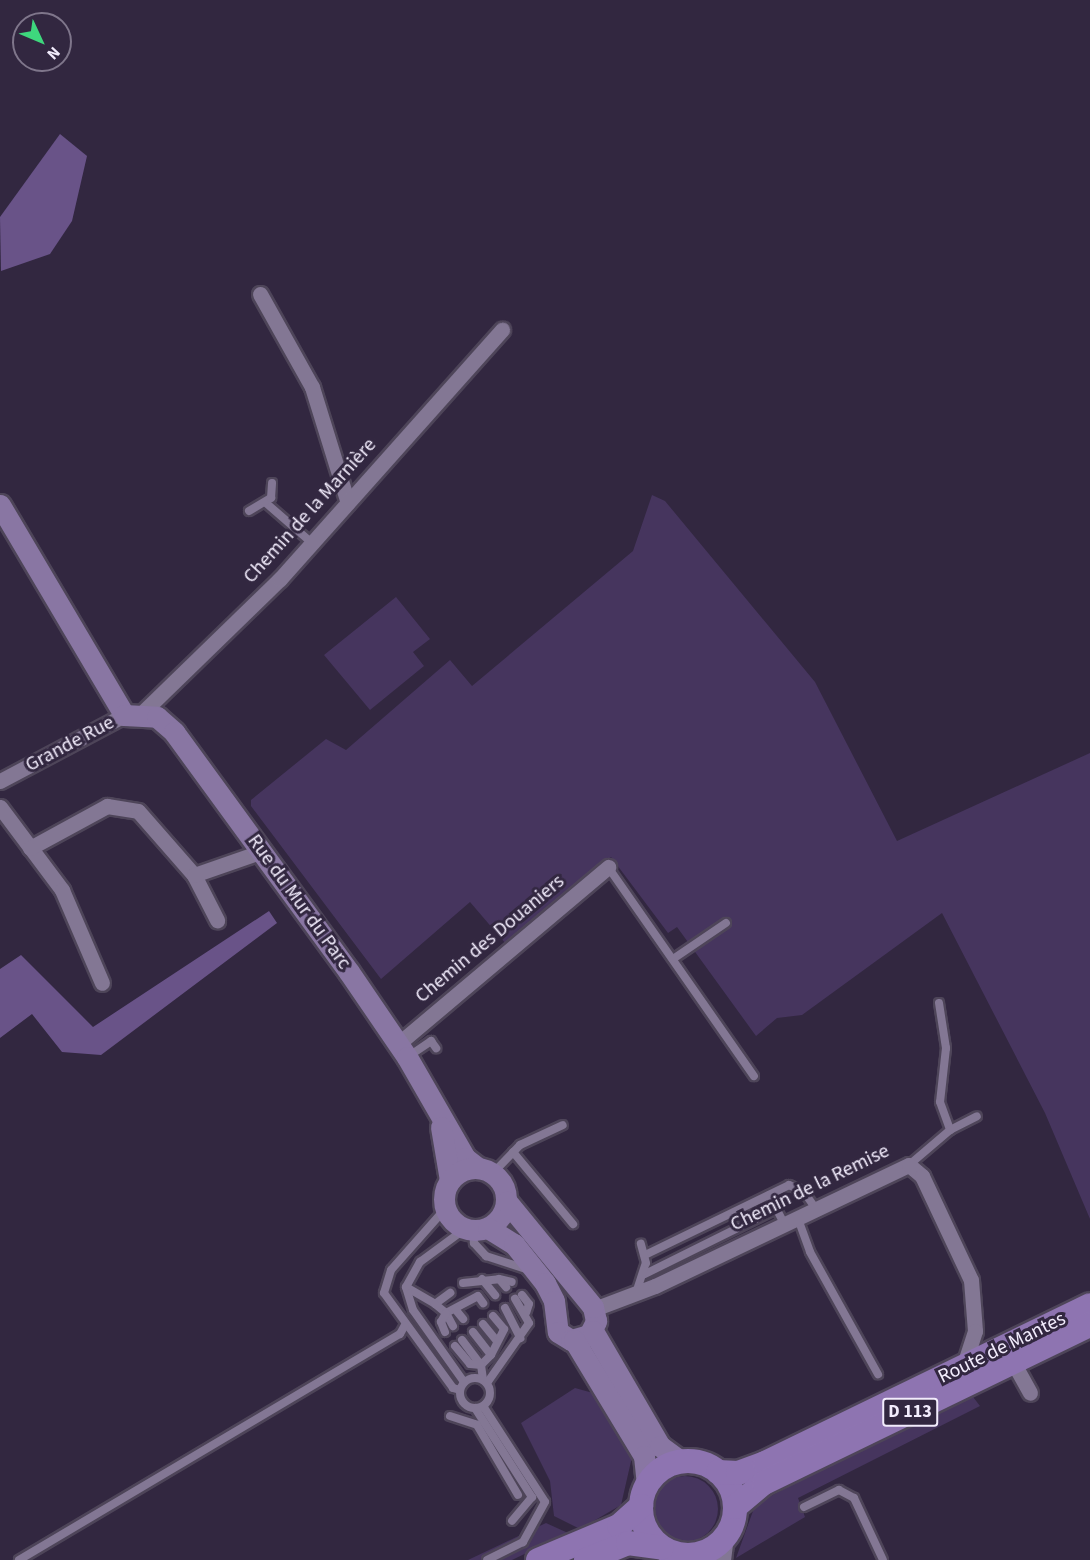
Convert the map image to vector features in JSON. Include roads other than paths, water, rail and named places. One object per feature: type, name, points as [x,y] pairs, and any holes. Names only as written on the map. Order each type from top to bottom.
[{"type":"main road","name":"Route de Mantes","points":[[718,1472],[738,1473],[765,1463],[963,1367],[1009,1354],[1090,1305]]},
{"type":"main road","name":"D 113","points":[[735,1507],[764,1483],[1009,1354],[1090,1325]]},
{"type":"main road","points":[[538,1560],[614,1529],[644,1495],[662,1469],[682,1462],[718,1472],[735,1507],[726,1536],[707,1551],[679,1554],[628,1543],[586,1560]]},
{"type":"main road","points":[[644,1495],[647,1532],[679,1554]]},
{"type":"street","points":[[260,294],[312,387],[348,503]]},
{"type":"street","name":"Chemin de la Marnière","points":[[133,714],[312,543],[502,330]]},
{"type":"street","points":[[0,505],[133,714]]},
{"type":"street","name":"Grande Rue","points":[[0,781],[133,714]]},
{"type":"street","name":"Rue du Mur du Parc","points":[[133,714],[157,717],[174,732],[263,851],[403,1050],[465,1158],[485,1170]]},
{"type":"street","points":[[30,848],[107,806],[124,806],[148,819],[194,875],[217,920]]},
{"type":"street","points":[[0,807],[72,907],[102,983]]},
{"type":"street","points":[[194,875],[263,851]]},
{"type":"street","name":"Chemin des Douaniers","points":[[403,1050],[608,867]]},
{"type":"street","name":"Rue du Mur du Parc","points":[[437,1108],[450,1180]]},
{"type":"street","name":"Chemin de la Remise","points":[[594,1310],[632,1295],[909,1165],[922,1176],[971,1280],[977,1303],[975,1331],[963,1367]]},
{"type":"street","points":[[644,1495],[644,1456],[584,1336],[594,1310],[507,1202],[504,1185],[485,1170],[450,1180],[446,1209],[475,1229],[514,1244],[554,1301],[556,1330],[584,1336],[660,1446],[682,1462]]},
{"type":"street","points":[[475,1229],[501,1217],[507,1202]]},
{"type":"street","points":[[975,1331],[1009,1354],[1029,1393]]},
{"type":"street","points":[[723,1560],[726,1536]]},
{"type":"lane","points":[[249,511],[266,503],[272,483]]},
{"type":"lane","points":[[266,503],[312,543]]},
{"type":"lane","points":[[608,867],[754,1076]]},
{"type":"lane","points":[[673,959],[726,922]]},
{"type":"lane","points":[[939,1002],[946,1048],[940,1102],[950,1130]]},
{"type":"lane","points":[[403,1050],[431,1041],[436,1048]]},
{"type":"lane","points":[[909,1165],[950,1130],[977,1116]]},
{"type":"lane","points":[[485,1170],[563,1125]]},
{"type":"lane","points":[[513,1152],[573,1224]]},
{"type":"lane","points":[[645,1255],[769,1196],[796,1186],[815,1208]]},
{"type":"lane","points":[[769,1196],[776,1209],[790,1220],[810,1252],[878,1374]]},
{"type":"lane","points":[[446,1209],[391,1270],[384,1293],[405,1325],[453,1388],[485,1381],[520,1338],[529,1323],[519,1297]]},
{"type":"lane","points":[[645,1274],[776,1209]]},
{"type":"lane","points":[[475,1229],[420,1262],[406,1287],[413,1310],[462,1386],[464,1404],[479,1407],[545,1502],[523,1542],[487,1560]]},
{"type":"lane","points":[[632,1295],[645,1274],[645,1255],[640,1244]]},
{"type":"lane","points":[[482,1279],[495,1295]]},
{"type":"lane","points":[[463,1283],[482,1279],[499,1279],[509,1284]]},
{"type":"lane","points":[[406,1287],[446,1313],[453,1326]]},
{"type":"lane","points":[[435,1304],[450,1293]]},
{"type":"lane","points":[[445,1332],[441,1322],[446,1313],[478,1296],[483,1304]]},
{"type":"lane","points":[[466,1303],[473,1311]]},
{"type":"lane","points":[[504,1308],[520,1338]]},
{"type":"lane","points":[[455,1309],[463,1319]]},
{"type":"lane","points":[[455,1346],[470,1365],[481,1365],[490,1355],[504,1329],[493,1316]]},
{"type":"lane","points":[[483,1324],[497,1341]]},
{"type":"lane","points":[[20,1560],[400,1334],[405,1325]]},
{"type":"lane","points":[[473,1332],[490,1355]]},
{"type":"lane","points":[[462,1340],[481,1365],[490,1398],[479,1407]]},
{"type":"lane","points":[[479,1407],[532,1497],[512,1521]]},
{"type":"lane","points":[[450,1416],[477,1425],[518,1494]]},
{"type":"lane","points":[[804,1507],[839,1490],[854,1498],[883,1560]]}]
